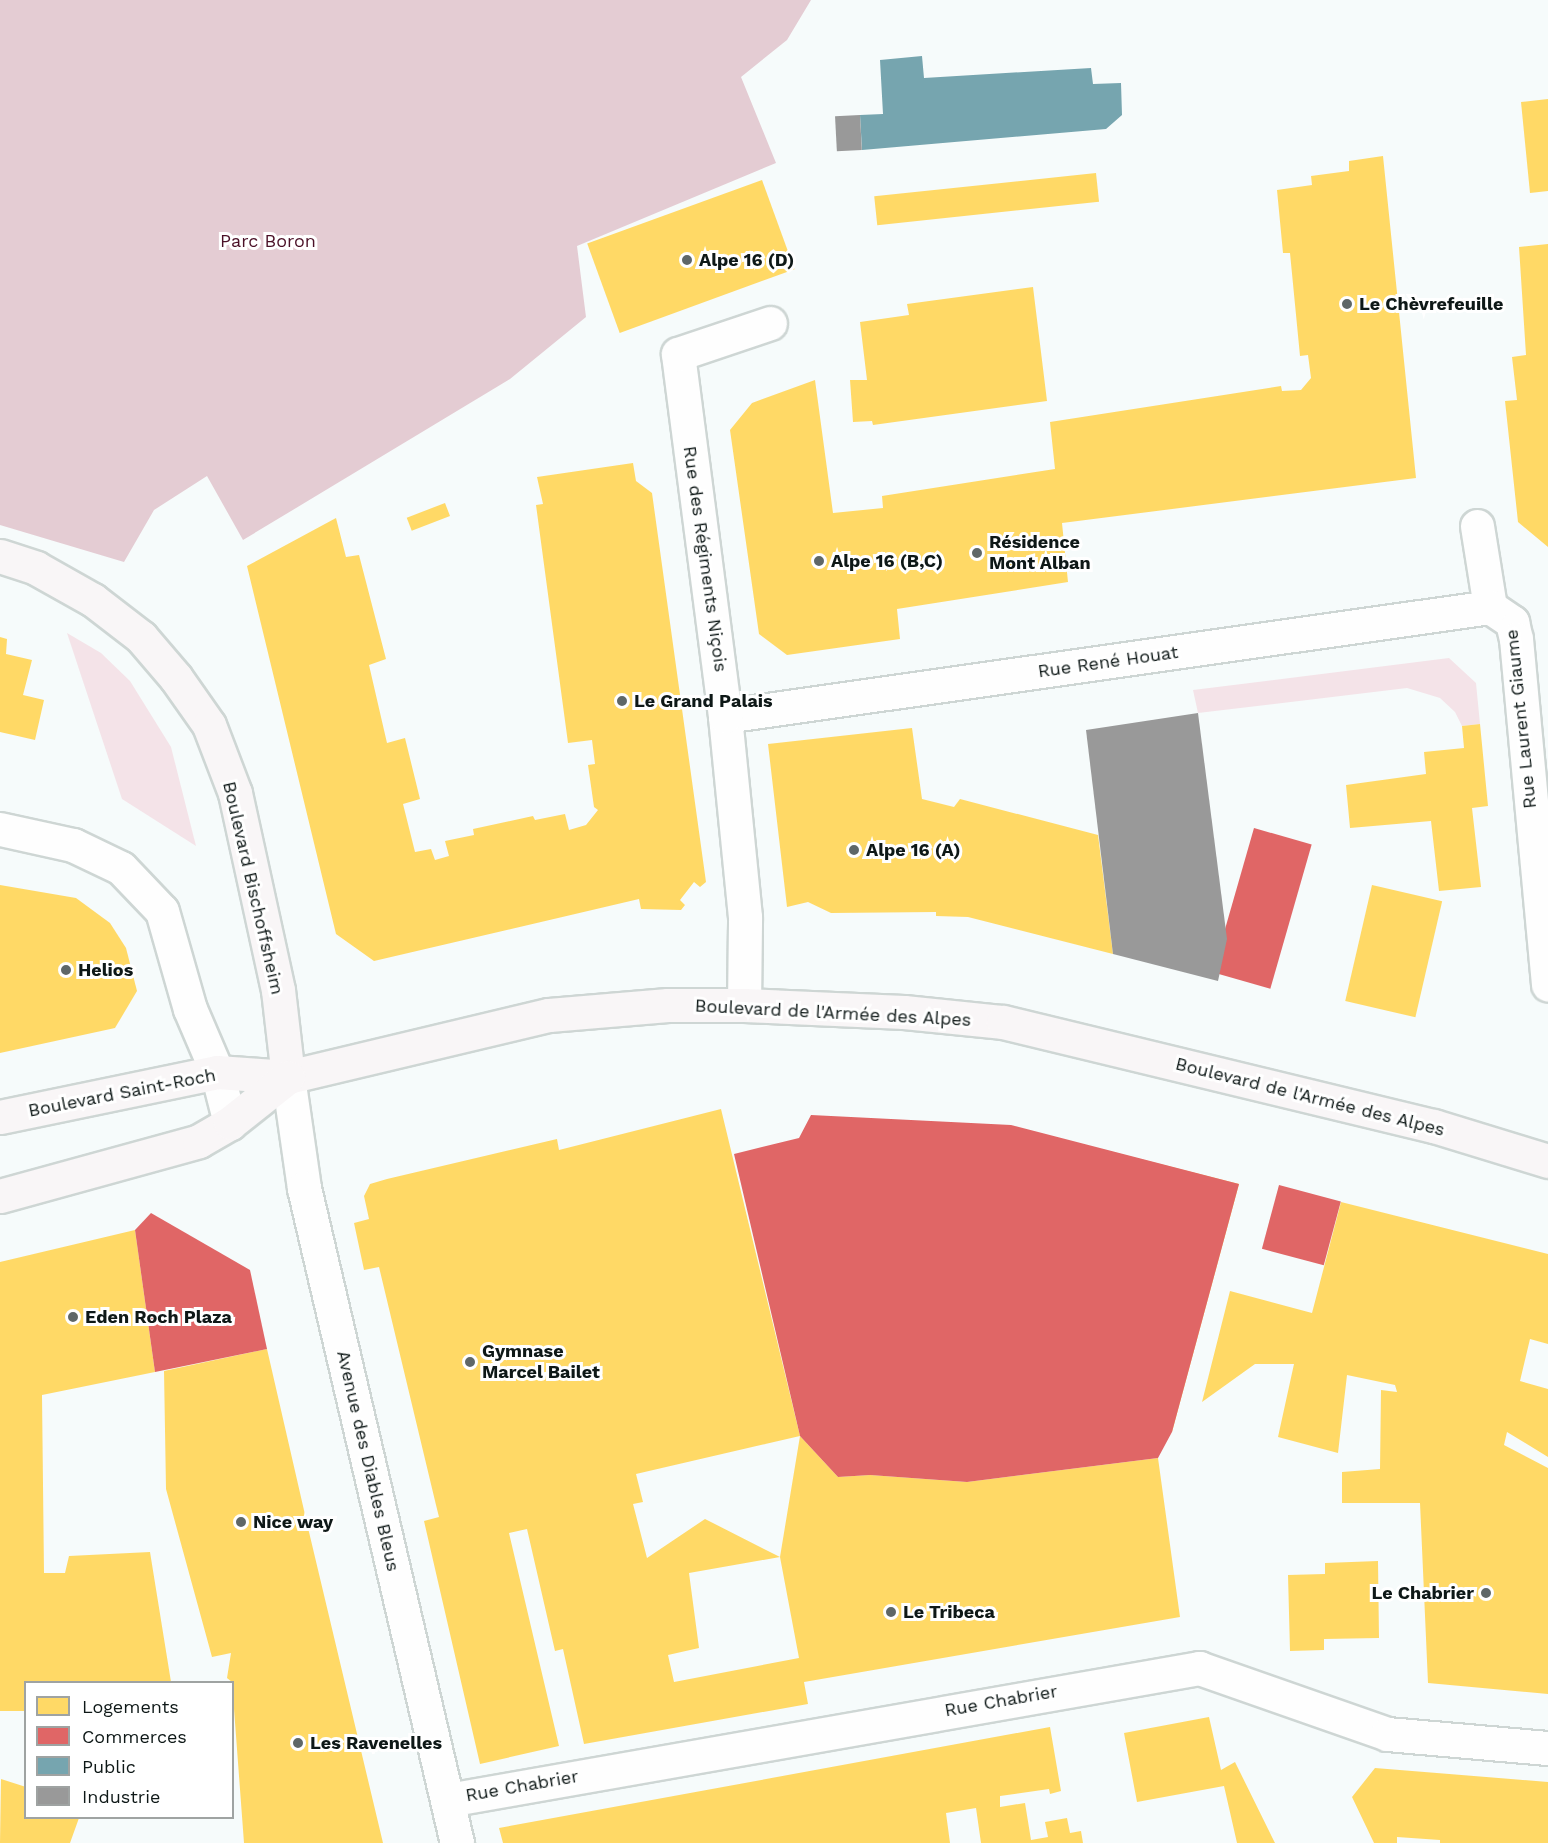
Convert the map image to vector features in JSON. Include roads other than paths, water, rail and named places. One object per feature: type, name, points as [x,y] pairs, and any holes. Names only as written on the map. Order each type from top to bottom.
[{"type":"main road","name":"Boulevard Bischoffsheim","points":[[0,556],[36,568],[93,600],[141,637],[176,678],[209,725],[235,793],[278,990],[288,1077]]},
{"type":"main road","name":"Boulevard de l'Armée des Alpes","points":[[288,1077],[549,1015],[668,1005],[744,1005],[904,1012],[1003,1022],[1434,1126],[1548,1157]]},
{"type":"main road","name":"Boulevard Saint-Roch","points":[[0,1117],[218,1072],[288,1077]]},
{"type":"main road","points":[[0,1196],[178,1148],[230,1123],[288,1077]]},
{"type":"street","name":"Rue des Régiments Niçois","points":[[744,1005],[745,917],[725,716],[678,354],[770,323]]},
{"type":"street","points":[[1477,526],[1490,608]]},
{"type":"street","name":"Rue René Houat","points":[[725,716],[1490,608]]},
{"type":"street","name":"Rue Laurent Giaume","points":[[1490,608],[1512,622],[1516,639],[1548,985]]},
{"type":"street","points":[[0,829],[73,845],[121,868],[162,911],[190,1009],[218,1072],[230,1123]]},
{"type":"street","name":"Avenue des Diables Bleus","points":[[288,1077],[304,1188],[457,1843]]},
{"type":"street","name":"Rue Chabrier","points":[[448,1800],[1199,1668],[1387,1734],[1548,1748]]},
{"type":"place","name":"Alpe 16 (D)","points":[[687,260]]},
{"type":"place","name":"Le Chèvrefeuille","points":[[1347,304]]},
{"type":"place","name":"Résidence Mont Alban","points":[[977,553]]},
{"type":"place","name":"Alpe 16 (B,C)","points":[[819,561]]},
{"type":"place","name":"Le Grand Palais","points":[[622,701]]},
{"type":"place","name":"Alpe 16 (A)","points":[[854,850]]},
{"type":"place","name":"Helios","points":[[66,970]]},
{"type":"place","name":"Eden Roch Plaza","points":[[73,1317]]},
{"type":"place","name":"Gymnase Marcel Bailet","points":[[470,1362]]},
{"type":"place","name":"Nice way","points":[[241,1522]]},
{"type":"place","name":"Le Chabrier","points":[[1486,1593]]},
{"type":"place","name":"Le Tribeca","points":[[891,1612]]},
{"type":"place","name":"Les Ravenelles","points":[[298,1743]]},
{"type":"park label","name":"Parc Boron","points":[[268,241]]}]
